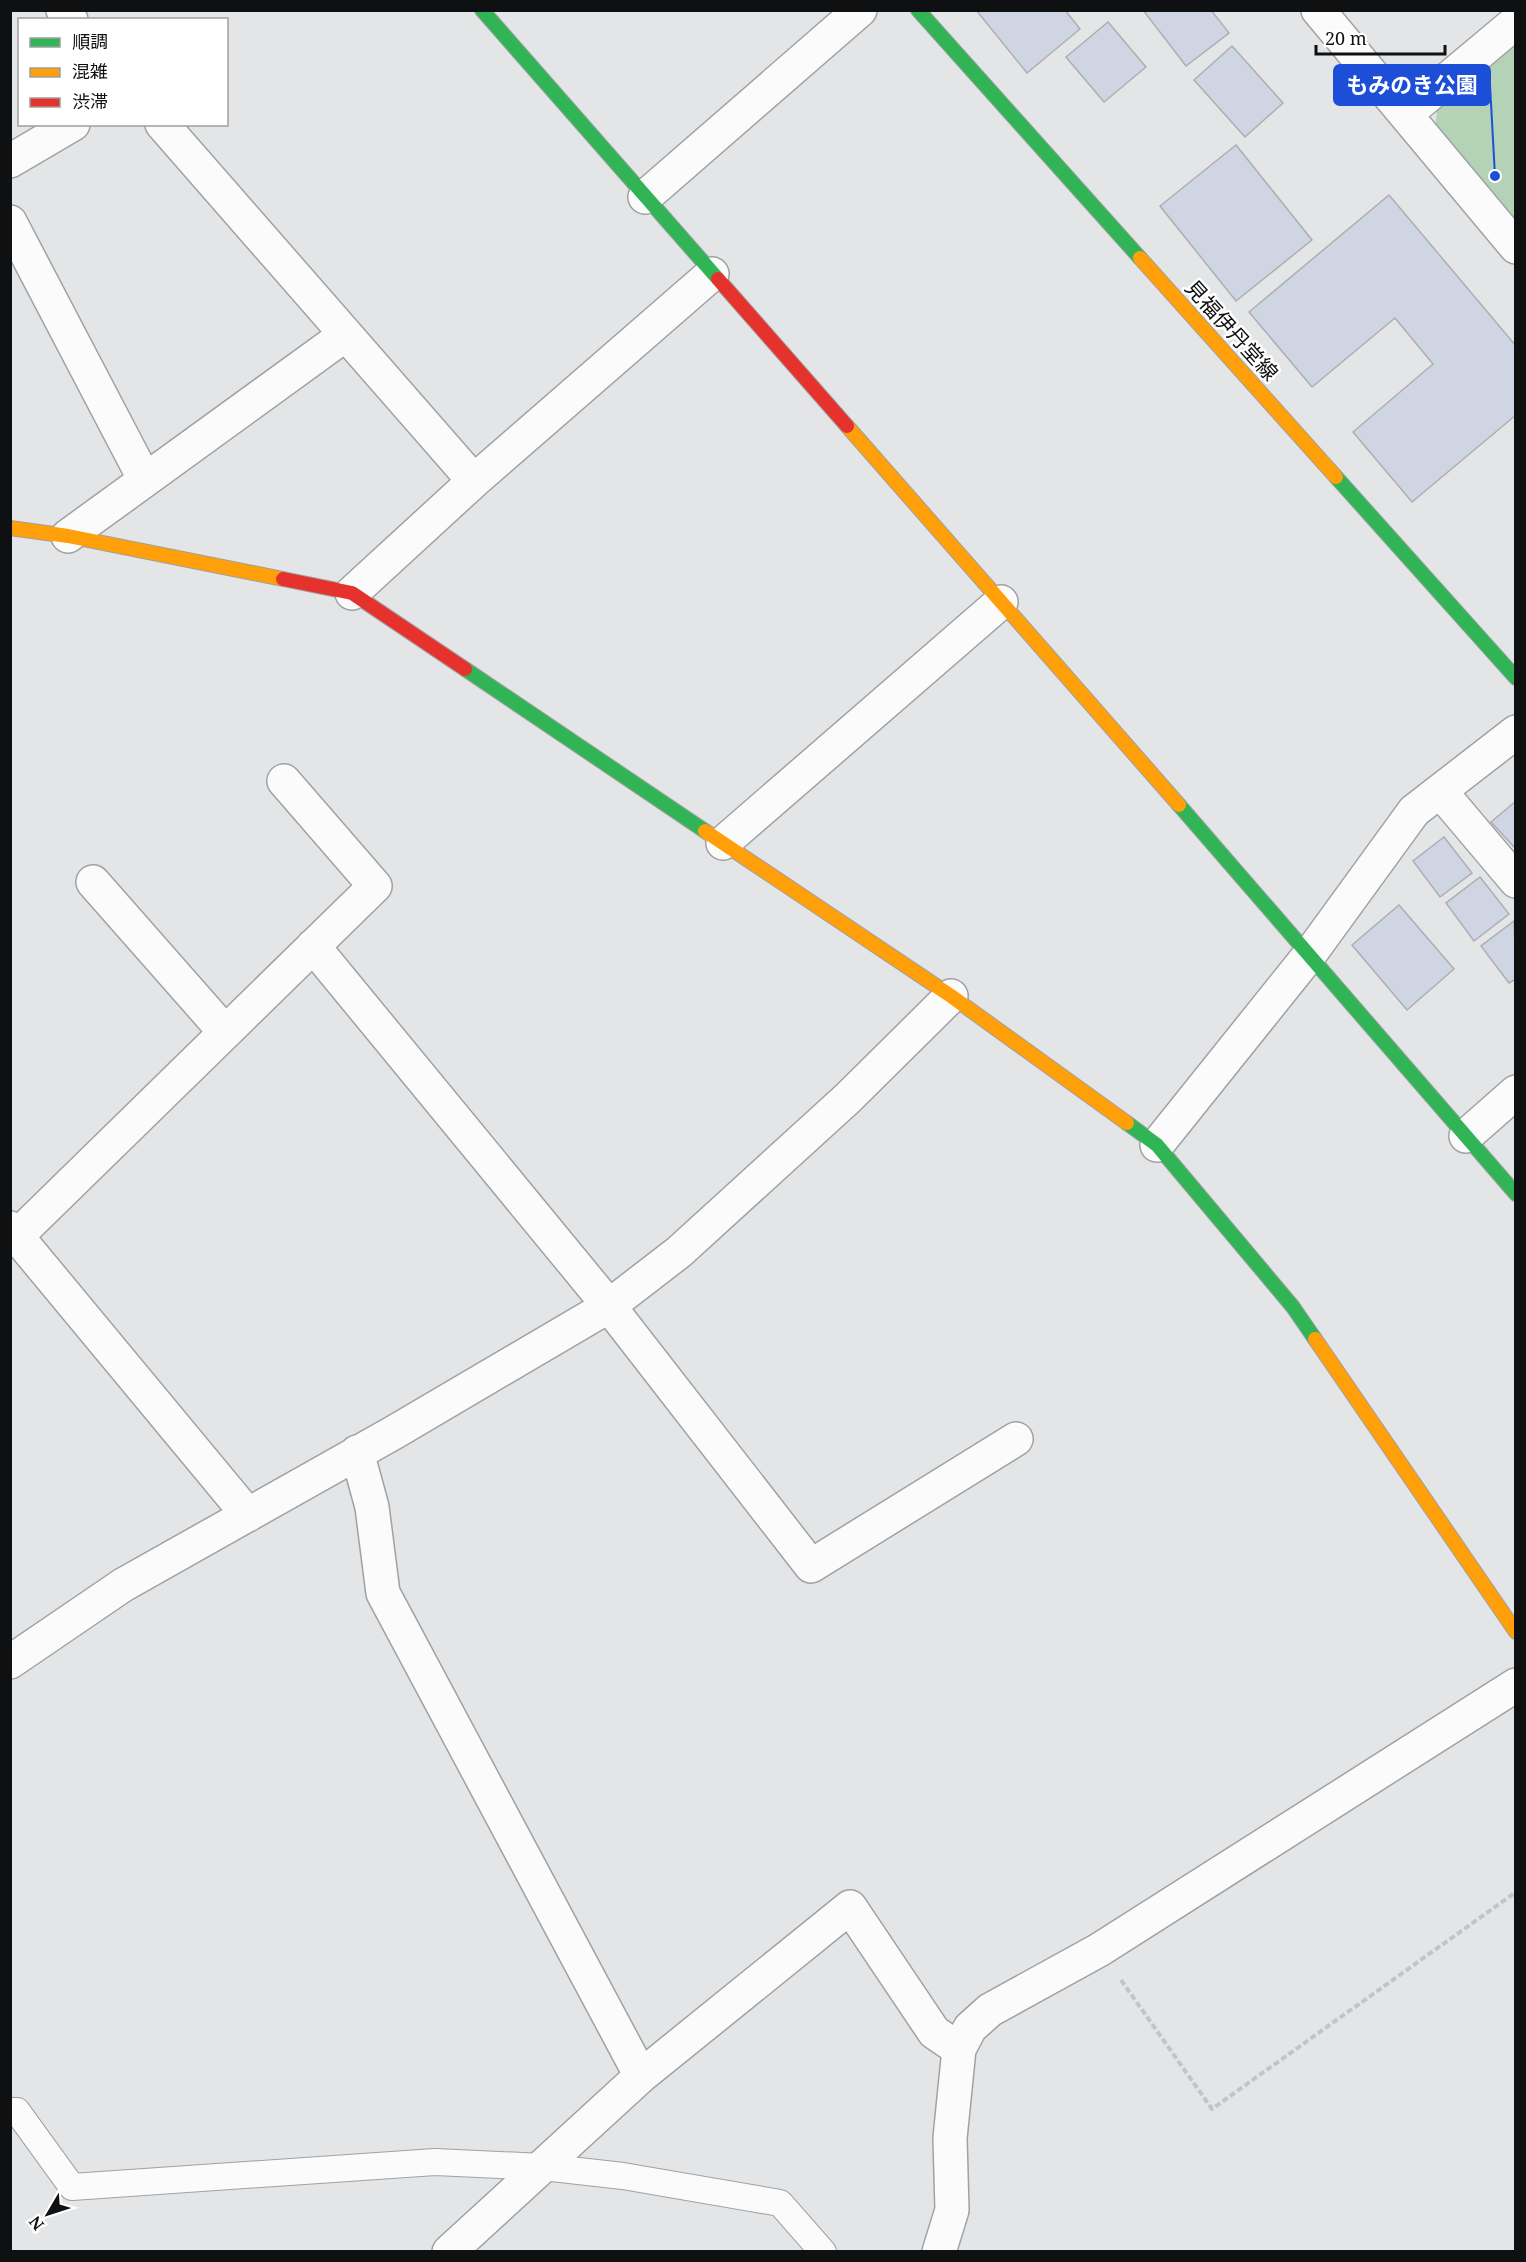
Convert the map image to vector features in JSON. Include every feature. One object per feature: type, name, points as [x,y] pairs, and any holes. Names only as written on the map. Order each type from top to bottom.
[{"type":"street","points":[[482,10],[1310,954],[1515,1194]]},
{"type":"street","points":[[645,197],[860,10]]},
{"type":"street","name":"見福伊丹堂線","points":[[918,10],[1515,678]]},
{"type":"street","points":[[1318,10],[1407,114],[1515,247]]},
{"type":"street","points":[[1407,114],[1515,22]]},
{"type":"street","points":[[10,161],[71,126]]},
{"type":"street","points":[[164,126],[474,481]]},
{"type":"street","points":[[10,222],[145,480]]},
{"type":"street","points":[[352,593],[474,481],[712,274]]},
{"type":"street","points":[[69,536],[345,334]]},
{"type":"street","points":[[10,528],[69,536],[352,593],[951,996],[1157,1145],[1293,1306],[1515,1632]]},
{"type":"street","points":[[723,843],[1001,603]]},
{"type":"street","points":[[1157,1145],[1310,954],[1414,811],[1515,732]]},
{"type":"street","points":[[248,1515],[14,1232],[375,886],[284,782]]},
{"type":"street","points":[[1440,791],[1515,881]]},
{"type":"street","points":[[93,882],[225,1032]]},
{"type":"street","points":[[313,946],[609,1306],[811,1566],[1016,1439]]},
{"type":"street","points":[[10,1662],[123,1585],[609,1306],[688,1244],[848,1098],[951,996]]},
{"type":"street","points":[[1466,1136],[1515,1092]]},
{"type":"street","points":[[357,1452],[372,1507],[383,1593],[641,2076]]},
{"type":"street","points":[[939,2252],[952,2210],[950,2138],[959,2049],[970,2028],[990,2010],[1100,1950],[1515,1685]]},
{"type":"street","points":[[449,2252],[641,2076],[850,1907],[934,2032],[959,2049]]},
{"type":"lane","points":[[10,2111],[17,2111],[72,2187],[251,2177],[435,2162],[543,2167],[623,2176],[780,2204],[824,2252]]},
{"type":"path","points":[[1100,1950],[1212,2109],[1515,1892]]},
{"type":"green space","points":[[1515,40],[1515,225],[1435,127],[1438,104]]},
{"type":"building","points":[[976,10],[1065,10],[1080,29],[1027,73]]},
{"type":"building","points":[[1143,10],[1211,10],[1229,33],[1186,66]]},
{"type":"building","points":[[1108,22],[1146,67],[1104,102],[1066,57]]},
{"type":"building","points":[[1232,46],[1283,103],[1245,137],[1194,80]]},
{"type":"building","points":[[1236,145],[1312,240],[1236,301],[1160,206]]},
{"type":"building","points":[[1389,195],[1516,346],[1516,415],[1412,502],[1353,432],[1433,364],[1395,318],[1312,387],[1249,312]]},
{"type":"building","points":[[1516,801],[1516,849],[1491,822]]},
{"type":"building","points":[[1444,837],[1472,873],[1440,897],[1413,861]]},
{"type":"building","points":[[1480,877],[1509,914],[1474,941],[1446,903]]},
{"type":"building","points":[[1399,905],[1454,969],[1407,1010],[1352,945]]},
{"type":"building","points":[[1514,921],[1516,979],[1509,983],[1481,946]]},
{"type":"traffic: fast","points":[[482,10],[718,279]]},
{"type":"traffic: fast","points":[[918,10],[1140,258]]},
{"type":"traffic: fast","points":[[1336,477],[1516,678]]},
{"type":"traffic: fast","points":[[465,669],[705,831]]},
{"type":"traffic: fast","points":[[1179,805],[1516,1194]]},
{"type":"traffic: fast","points":[[1127,1123],[1157,1145],[1293,1307],[1315,1339]]},
{"type":"traffic: slow","points":[[1140,258],[1336,477]]},
{"type":"traffic: slow","points":[[847,426],[1179,805]]},
{"type":"traffic: slow","points":[[10,528],[68,536],[283,579]]},
{"type":"traffic: slow","points":[[705,831],[951,996],[1127,1123]]},
{"type":"traffic: slow","points":[[1315,1339],[1516,1632]]},
{"type":"traffic: jam","points":[[718,279],[847,426]]},
{"type":"traffic: jam","points":[[283,579],[352,593],[465,669]]},
{"type":"place","name":"もみのき公園","points":[[1495,176]]}]
